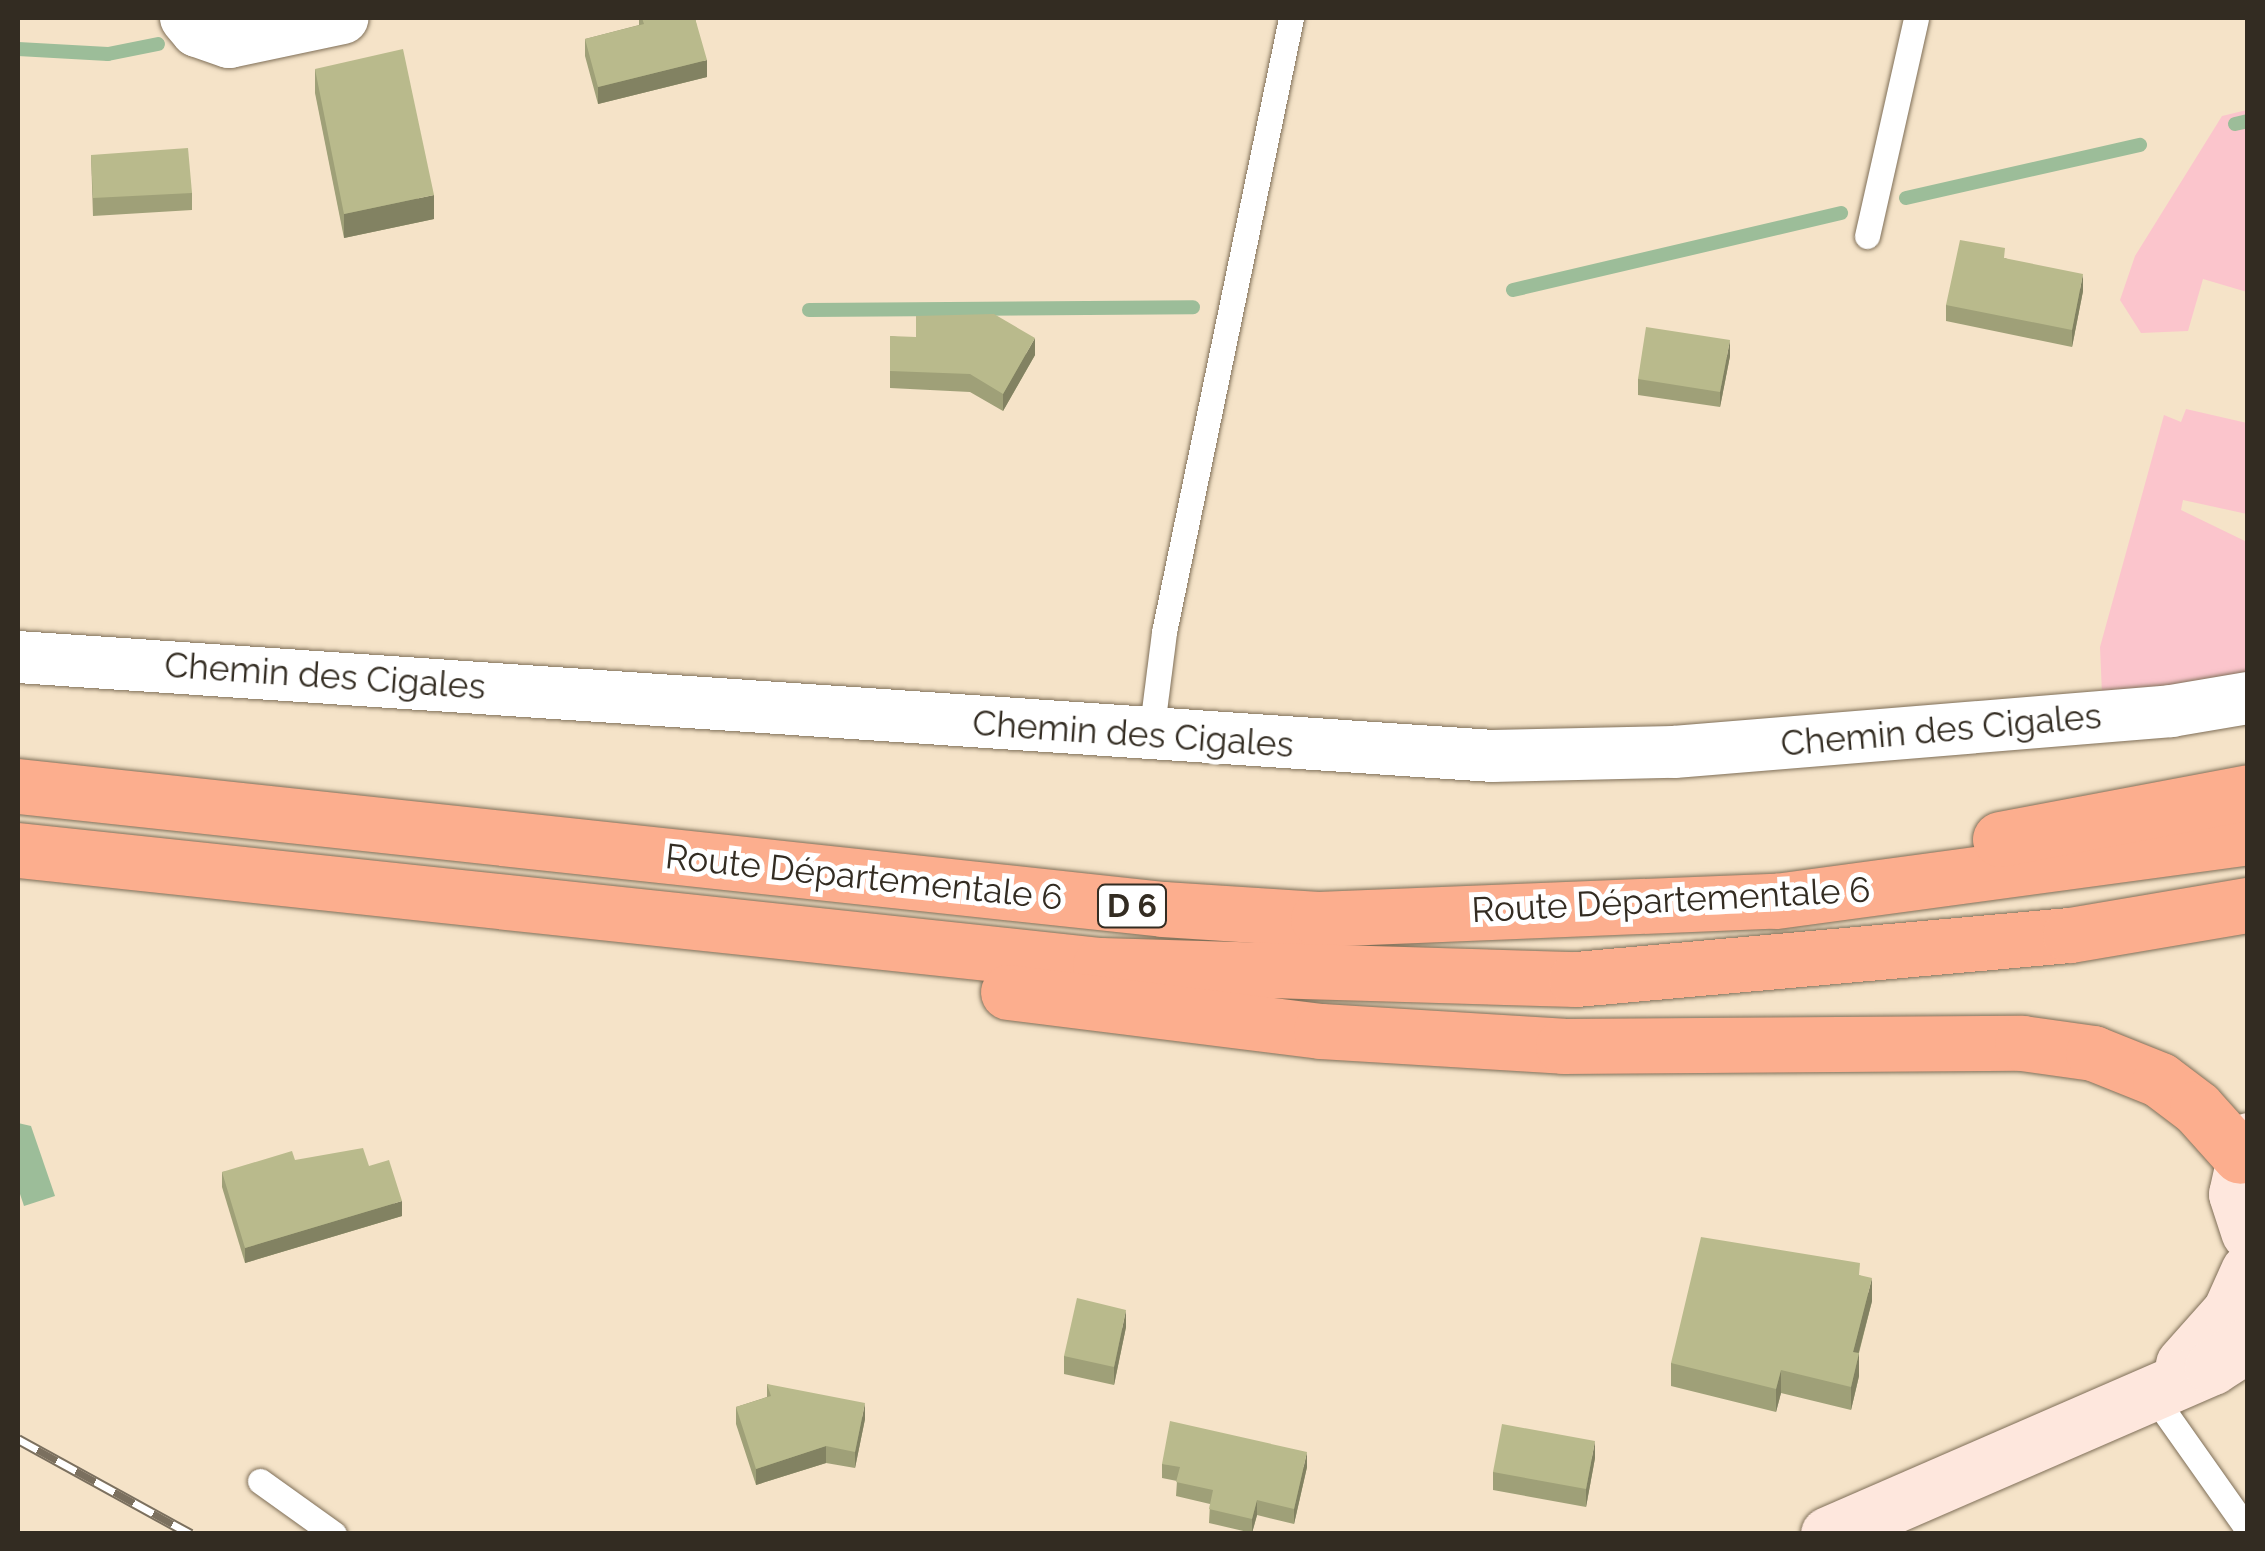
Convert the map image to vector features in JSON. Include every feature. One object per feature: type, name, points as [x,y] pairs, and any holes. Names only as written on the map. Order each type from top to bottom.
[{"type":"highway","name":"Route Départementale 6","points":[[18,786],[1163,909],[1318,918],[1776,901],[2248,836]]},
{"type":"highway","points":[[1318,918],[1956,847],[2248,792]]},
{"type":"highway","name":"Route Départementale 6","points":[[18,850],[1100,965],[1576,979],[2070,935],[2248,904]]},
{"type":"highway","points":[[571,909],[992,990],[1322,1031],[1563,1046],[2022,1043],[2076,1050],[2160,1080],[2244,1148]]},
{"type":"main road","points":[[2244,1148],[2236,1194],[2247,1234]]},
{"type":"main road","points":[[2152,1394],[2230,1311],[2248,1271]]},
{"type":"main road","points":[[1828,1534],[2152,1394],[2248,1344]]},
{"type":"street","points":[[186,18],[211,39],[229,42],[343,18]]},
{"type":"street","name":"Chemin des Cigales","points":[[18,658],[1492,756],[1674,752],[2171,711],[2248,698]]},
{"type":"lane","points":[[1151,734],[1164,632],[1290,18]]},
{"type":"lane","points":[[1867,236],[1916,18]]},
{"type":"lane","points":[[2152,1394],[2248,1530]]},
{"type":"lane","points":[[260,1481],[334,1534]]},
{"type":"shaded area","points":[[2247,110],[2247,292],[2203,279],[2188,331],[2141,333],[2120,300],[2135,256],[2222,116]]},
{"type":"shaded area","points":[[2186,409],[2247,423],[2247,514],[2183,500],[2181,510],[2247,542],[2247,680],[2102,694],[2100,647],[2164,415],[2181,422]]},
{"type":"shaded area","points":[[18,1123],[31,1126],[55,1196],[24,1206],[18,1188]]},
{"type":"building","points":[[642,18],[695,18],[707,60],[598,87],[585,39],[644,24]]},
{"type":"building","points":[[403,49],[434,195],[344,214],[315,69]]},
{"type":"building","points":[[188,148],[192,193],[93,198],[91,155]]},
{"type":"building","points":[[1960,240],[2005,248],[2004,258],[2083,274],[2072,330],[1946,305]]},
{"type":"building","points":[[994,314],[1035,338],[1003,394],[970,374],[890,371],[890,336],[916,337],[916,316]]},
{"type":"building","points":[[1646,327],[1730,340],[1720,392],[1638,379]]},
{"type":"building","points":[[363,1148],[369,1166],[389,1160],[402,1201],[245,1248],[222,1172],[292,1151],[295,1160]]},
{"type":"building","points":[[1701,1237],[1860,1263],[1859,1275],[1872,1278],[1853,1352],[1859,1353],[1851,1387],[1781,1370],[1776,1389],[1671,1363]]},
{"type":"building","points":[[1077,1298],[1126,1310],[1114,1367],[1064,1356]]},
{"type":"building","points":[[767,1384],[865,1403],[855,1452],[826,1446],[756,1469],[736,1407],[771,1396]]},
{"type":"building","points":[[1170,1421],[1307,1452],[1294,1509],[1257,1500],[1252,1519],[1209,1509],[1213,1490],[1176,1482],[1180,1467],[1162,1464]]},
{"type":"building","points":[[1502,1424],[1595,1441],[1586,1489],[1493,1472]]},
{"type":"waterway","points":[[18,49],[108,54],[158,44]]},
{"type":"waterway","points":[[2235,124],[2248,121]]},
{"type":"waterway","points":[[1906,198],[2140,145]]},
{"type":"waterway","points":[[1513,290],[1841,213]]},
{"type":"waterway","points":[[809,310],[1193,307]]},
{"type":"railway","points":[[18,1439],[191,1534]]}]
